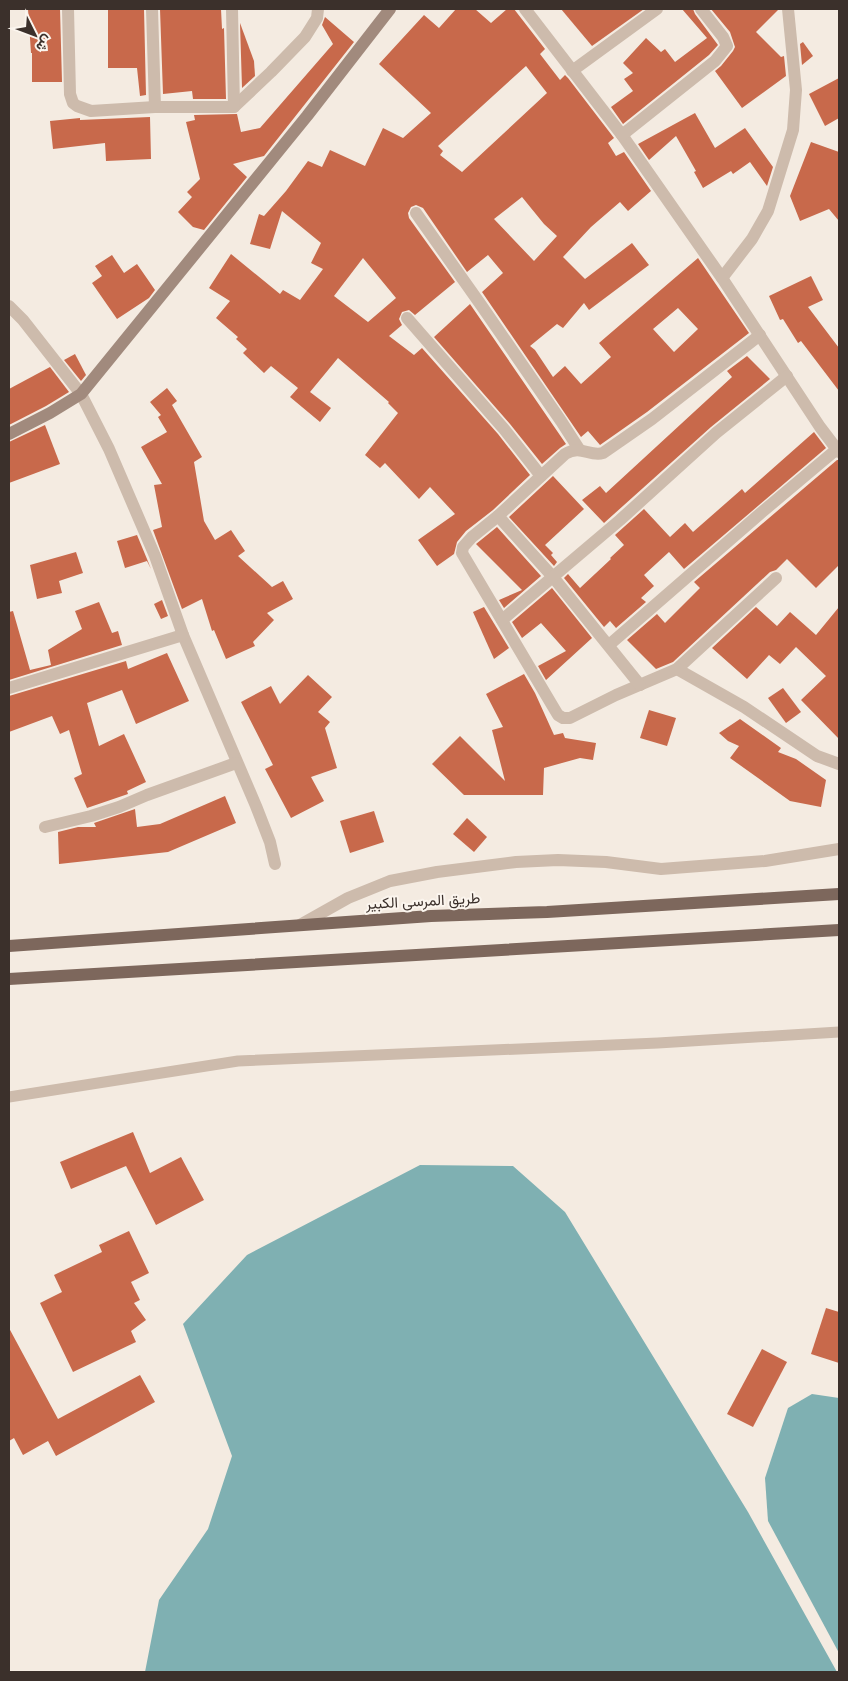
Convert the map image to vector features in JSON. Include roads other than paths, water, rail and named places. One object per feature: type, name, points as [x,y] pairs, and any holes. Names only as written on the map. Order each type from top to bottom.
[{"type":"main road","points":[[9,434],[50,413],[81,394],[307,116],[390,9]]},
{"type":"main road","name":"طريق المرسى الكبير","points":[[9,946],[431,916],[547,912],[839,894]]},
{"type":"main road","points":[[9,980],[839,930]]},
{"type":"street","points":[[68,9],[70,94],[73,103],[80,108],[91,111],[155,106],[234,108],[305,37],[318,18],[318,9]]},
{"type":"street","points":[[152,9],[155,106]]},
{"type":"street","points":[[232,9],[234,108]]},
{"type":"street","points":[[525,9],[622,135],[722,278],[820,427],[838,450],[762,512],[609,645]]},
{"type":"street","points":[[572,71],[657,9]]},
{"type":"street","points":[[622,135],[715,61],[727,46],[723,37],[701,9]]},
{"type":"street","points":[[722,278],[752,239],[768,211],[793,130],[796,90],[788,9]]},
{"type":"street","points":[[416,213],[579,449]]},
{"type":"street","points":[[9,306],[23,320],[81,394],[109,449],[155,556],[183,636],[256,806],[270,842],[275,864]]},
{"type":"street","points":[[407,318],[504,429],[541,476]]},
{"type":"street","points":[[760,335],[603,453],[596,454],[579,449],[571,450],[565,454],[498,516],[472,537],[463,547],[462,553],[547,698],[558,715],[563,718],[570,718],[616,695],[677,669],[776,578]]},
{"type":"street","points":[[502,620],[620,520],[716,433],[787,376]]},
{"type":"street","points":[[498,516],[553,577],[640,685]]},
{"type":"street","points":[[9,688],[183,636]]},
{"type":"street","points":[[677,669],[744,707],[817,756],[839,764]]},
{"type":"street","points":[[46,827],[119,807],[236,763]]},
{"type":"street","points":[[300,925],[348,898],[390,881],[437,872],[516,862],[558,860],[606,862],[661,869],[765,861],[839,849]]},
{"type":"lane","points":[[9,1096],[238,1061],[648,1043],[839,1032]]},
{"type":"water","points":[[420,1165],[513,1166],[565,1212],[748,1512],[837,1672],[145,1672],[159,1600],[208,1529],[232,1456],[183,1324],[247,1255]]},
{"type":"water","points":[[812,1394],[839,1398],[839,1653],[768,1521],[765,1478],[788,1408]]}]
